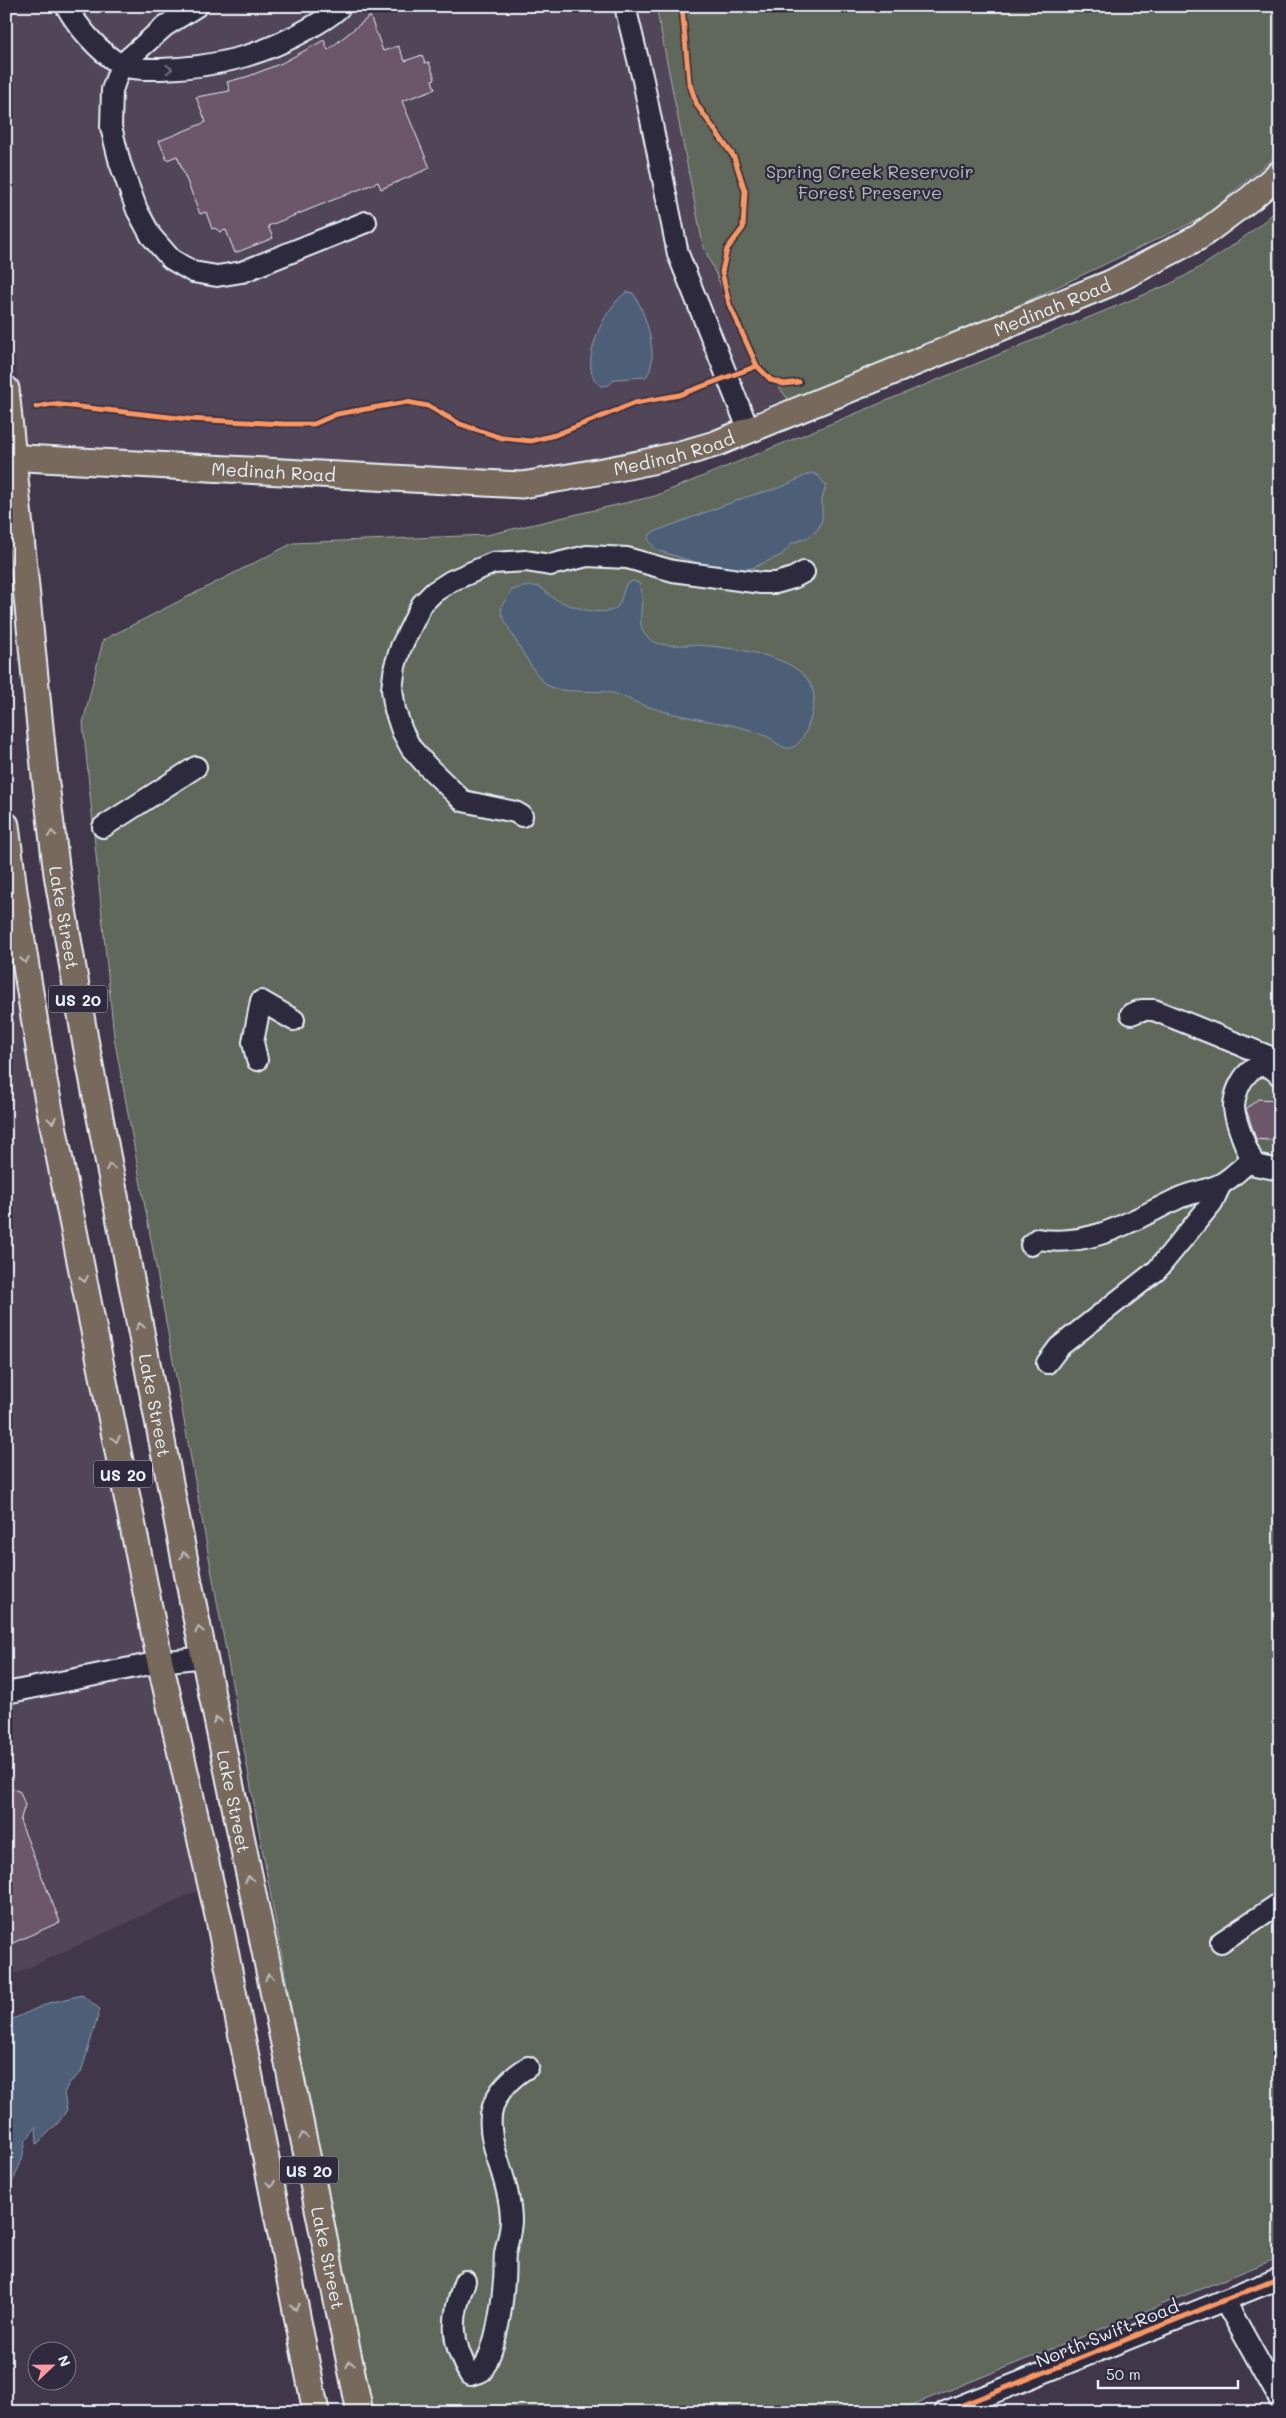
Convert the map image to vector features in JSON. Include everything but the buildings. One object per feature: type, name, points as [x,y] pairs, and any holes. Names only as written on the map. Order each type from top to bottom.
[{"type":"main road","name":"Medinah Road","points":[[10,456],[522,485],[598,472],[692,452],[1111,283],[1199,237],[1247,202],[1280,173]]},
{"type":"main road","name":"Lake Street","points":[[6,389],[10,456],[57,874],[87,1049],[205,1657],[360,2412]]},
{"type":"main road","name":"US 20","points":[[6,825],[11,907],[44,1080],[160,1662],[218,1920],[316,2412]]},
{"type":"street","points":[[66,6],[79,28],[121,65],[150,69],[218,64],[259,54],[300,34],[333,14],[340,6]]},
{"type":"street","points":[[196,6],[165,26],[121,65],[112,90],[111,127],[120,163],[151,236],[171,259],[193,272],[217,276],[242,272],[366,222]]},
{"type":"street","points":[[625,6],[643,80],[678,254],[689,287],[748,431]]},
{"type":"street","points":[[522,816],[515,812],[463,801],[428,767],[412,748],[402,731],[393,696],[394,666],[419,610],[434,592],[451,581],[494,563],[526,561],[550,565],[587,556],[627,558],[673,571],[761,583],[776,583],[793,578],[804,572]]},
{"type":"street","points":[[103,827],[196,767]]},
{"type":"street","points":[[257,1060],[253,1036],[261,1001],[294,1020]]},
{"type":"street","points":[[1131,1014],[1142,1010],[1154,1010],[1279,1064]]},
{"type":"street","points":[[1279,1064],[1255,1066],[1248,1070],[1238,1091],[1234,1106],[1237,1121],[1255,1165],[1280,1170]]},
{"type":"street","points":[[1031,1245],[1037,1239],[1067,1242],[1089,1238],[1123,1227],[1183,1197],[1221,1184],[1252,1160]]},
{"type":"street","points":[[1047,1363],[1058,1347],[1157,1270],[1206,1210],[1221,1184]]},
{"type":"street","points":[[6,1693],[160,1662],[205,1657]]},
{"type":"street","points":[[1221,1942],[1280,1903]]},
{"type":"street","points":[[464,2281],[458,2300],[455,2344],[460,2358],[470,2375],[482,2372],[494,2344],[501,2306],[505,2255],[511,2220],[506,2181],[497,2159],[490,2127],[496,2096],[503,2086],[528,2067]]},
{"type":"street","name":"North Swift Road","points":[[945,2412],[1280,2278]]},
{"type":"street","points":[[1225,2301],[1280,2400]]},
{"type":"shaded area","points":[[6,6],[656,6],[790,402],[715,434],[526,473],[437,470],[24,442],[6,278]]},
{"type":"shaded area","points":[[6,876],[152,1659],[6,1685]]},
{"type":"shaded area","points":[[154,1672],[201,1889],[6,1978],[6,1701]]},
{"type":"green space","name":"Spring Creek Reservoir Forest Preserve","points":[[656,6],[1280,6],[1280,152],[1204,217],[797,411],[748,347],[703,245]]},
{"type":"green space","points":[[1280,207],[1280,2257],[895,2412],[365,2412],[114,1037],[83,723],[103,640],[293,543],[487,535],[655,496],[1170,284],[1228,249]]},
{"type":"water","points":[[627,292],[633,293],[638,301],[650,335],[652,359],[650,369],[646,377],[615,379],[609,385],[601,386],[594,378],[591,366],[596,337],[610,309]]},
{"type":"water","points":[[811,473],[819,476],[826,486],[822,499],[822,520],[818,529],[809,537],[792,543],[782,555],[752,568],[741,570],[707,566],[656,550],[648,539],[651,533],[746,497],[782,487]]},
{"type":"water","points":[[633,581],[639,583],[641,589],[641,625],[643,632],[652,641],[664,645],[697,645],[749,652],[768,656],[786,663],[801,672],[811,685],[814,700],[808,726],[798,744],[786,748],[766,736],[752,731],[663,711],[612,693],[567,691],[553,688],[547,685],[535,672],[515,640],[501,612],[502,605],[512,590],[536,586],[568,605],[605,612],[613,610],[618,606],[626,584]]},
{"type":"water","points":[[82,1995],[100,2009],[81,2073],[69,2083],[64,2093],[67,2110],[58,2123],[37,2144],[36,2127],[26,2140],[22,2159],[13,2181],[6,2183],[6,2022],[49,2003]]},
{"type":"cycle path","points":[[682,6],[689,82],[697,105],[734,157],[745,191],[743,228],[727,249],[722,272],[729,304],[757,366],[771,380],[784,384],[799,382]]},
{"type":"cycle path","points":[[36,407],[52,404],[188,419],[314,424],[337,414],[407,402],[428,406],[460,424],[502,438],[531,441],[555,435],[635,403],[679,395],[757,366]]},
{"type":"cycle path","points":[[945,2412],[1280,2278]]}]
